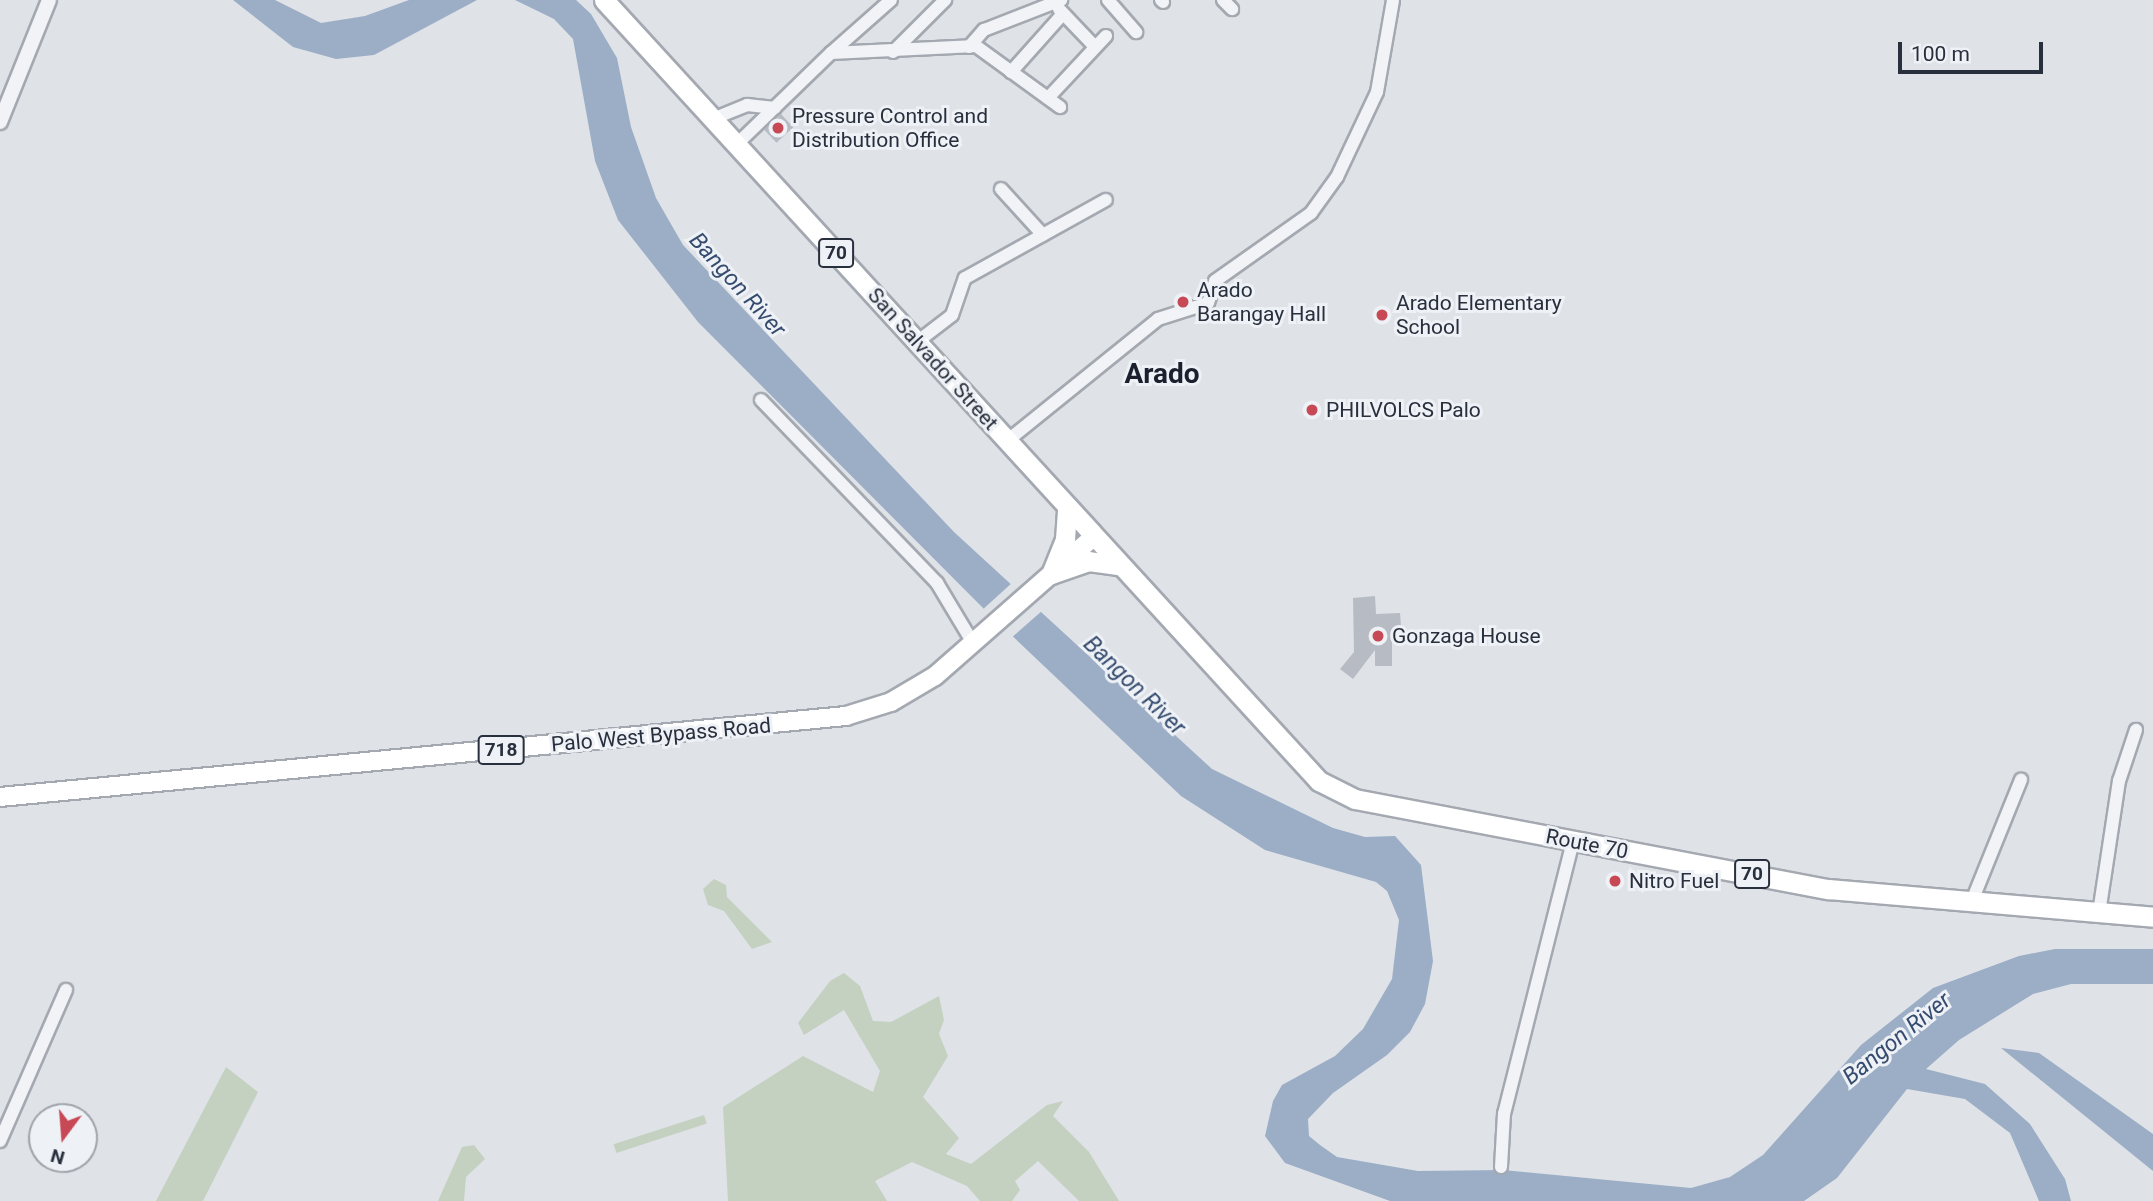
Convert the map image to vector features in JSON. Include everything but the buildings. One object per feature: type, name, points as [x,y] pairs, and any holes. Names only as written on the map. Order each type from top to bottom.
[{"type":"highway","name":"San Salvador Street","points":[[609,1],[1118,565]]},
{"type":"highway","points":[[1045,580],[1065,539],[1067,507]]},
{"type":"highway","points":[[1045,580],[1088,561],[1118,565]]},
{"type":"highway","name":"Route 70","points":[[1118,565],[1319,781],[1355,799],[1829,889],[2153,917]]},
{"type":"main road","name":"Palo West Bypass Road","points":[[0,797],[846,716],[891,702],[935,676],[1093,537]]},
{"type":"street","points":[[0,122],[49,0]]},
{"type":"street","points":[[737,144],[831,53],[891,0]]},
{"type":"street","points":[[893,52],[945,0]]},
{"type":"street","points":[[1108,0],[1136,32]]},
{"type":"street","points":[[1007,441],[1158,319],[1208,303],[1215,281],[1311,213],[1348,158],[1377,92],[1394,0]]},
{"type":"street","points":[[969,47],[984,30],[1058,1],[1062,15],[1095,47]]},
{"type":"street","points":[[1011,72],[1062,15]]},
{"type":"street","points":[[1048,98],[1105,36]]},
{"type":"street","points":[[831,53],[969,47],[1011,72],[1060,107]]},
{"type":"street","points":[[715,118],[747,105],[775,108]]},
{"type":"street","points":[[1001,189],[1043,235]]},
{"type":"street","points":[[917,342],[951,315],[965,278],[1106,200]]},
{"type":"street","points":[[761,400],[937,583],[976,640]]},
{"type":"street","points":[[2099,913],[2119,781],[2136,730]]},
{"type":"street","points":[[1972,901],[2021,780]]},
{"type":"street","points":[[1501,1167],[1504,1114],[1573,841]]},
{"type":"street","points":[[0,1141],[66,990]]},
{"type":"green space","points":[[714,879],[726,885],[727,897],[772,942],[752,949],[724,911],[708,905],[703,889]]},
{"type":"green space","points":[[844,973],[860,986],[873,1021],[891,1022],[939,996],[944,1020],[939,1034],[948,1056],[923,1097],[959,1138],[946,1154],[971,1164],[1047,1105],[1063,1101],[1053,1116],[1089,1152],[1119,1201],[1079,1201],[1038,1161],[1015,1181],[1020,1190],[1012,1201],[980,1201],[967,1186],[912,1162],[875,1181],[887,1201],[728,1201],[723,1107],[803,1056],[873,1092],[880,1071],[844,1010],[804,1035],[798,1023],[830,981]]},
{"type":"green space","points":[[226,1067],[258,1092],[203,1201],[156,1201]]},
{"type":"green space","points":[[704,1115],[707,1124],[616,1153],[614,1144]]},
{"type":"green space","points":[[474,1145],[485,1159],[466,1177],[464,1201],[438,1201],[462,1147]]},
{"type":"water","points":[[233,0],[275,0],[321,23],[365,16],[409,0],[477,0],[374,55],[336,59],[293,47]]},
{"type":"water","name":"Bangon River","points":[[515,0],[576,0],[591,14],[617,58],[631,127],[656,198],[683,245],[954,532],[1212,769],[1333,828],[1365,837],[1395,836],[1421,865],[1433,961],[1425,1004],[1410,1032],[1387,1055],[1333,1093],[1308,1119],[1309,1136],[1320,1145],[1337,1157],[1418,1171],[1503,1170],[1691,1188],[1730,1177],[1763,1155],[1861,1045],[1933,988],[2019,956],[2055,949],[2153,949],[2153,984],[2071,984],[2033,994],[1959,1040],[1926,1069],[1985,1084],[2030,1124],[2065,1179],[2071,1201],[2039,1201],[2010,1133],[1965,1099],[1907,1089],[1837,1178],[1804,1201],[1390,1201],[1285,1163],[1265,1136],[1273,1101],[1282,1085],[1335,1056],[1363,1029],[1392,979],[1399,920],[1387,891],[1376,882],[1265,850],[1181,796],[985,610],[698,322],[618,220],[595,161],[573,39],[554,19]]},
{"type":"water","points":[[2001,1048],[2039,1053],[2153,1134],[2153,1171]]},
{"type":"pier","points":[[1013,582],[1043,610],[1010,639],[981,611]]},
{"type":"place","name":"Pressure Control and Distribution Office","points":[[778,128]]},
{"type":"place","name":"Arado Barangay Hall","points":[[1183,302]]},
{"type":"place","name":"Arado Elementary School","points":[[1382,315]]},
{"type":"place","name":"PHILVOLCS Palo","points":[[1312,410]]},
{"type":"place","name":"Gonzaga House","points":[[1378,636]]},
{"type":"place","name":"Nitro Fuel","points":[[1615,881]]},
{"type":"district","name":"Arado","points":[[1162,374]]}]
